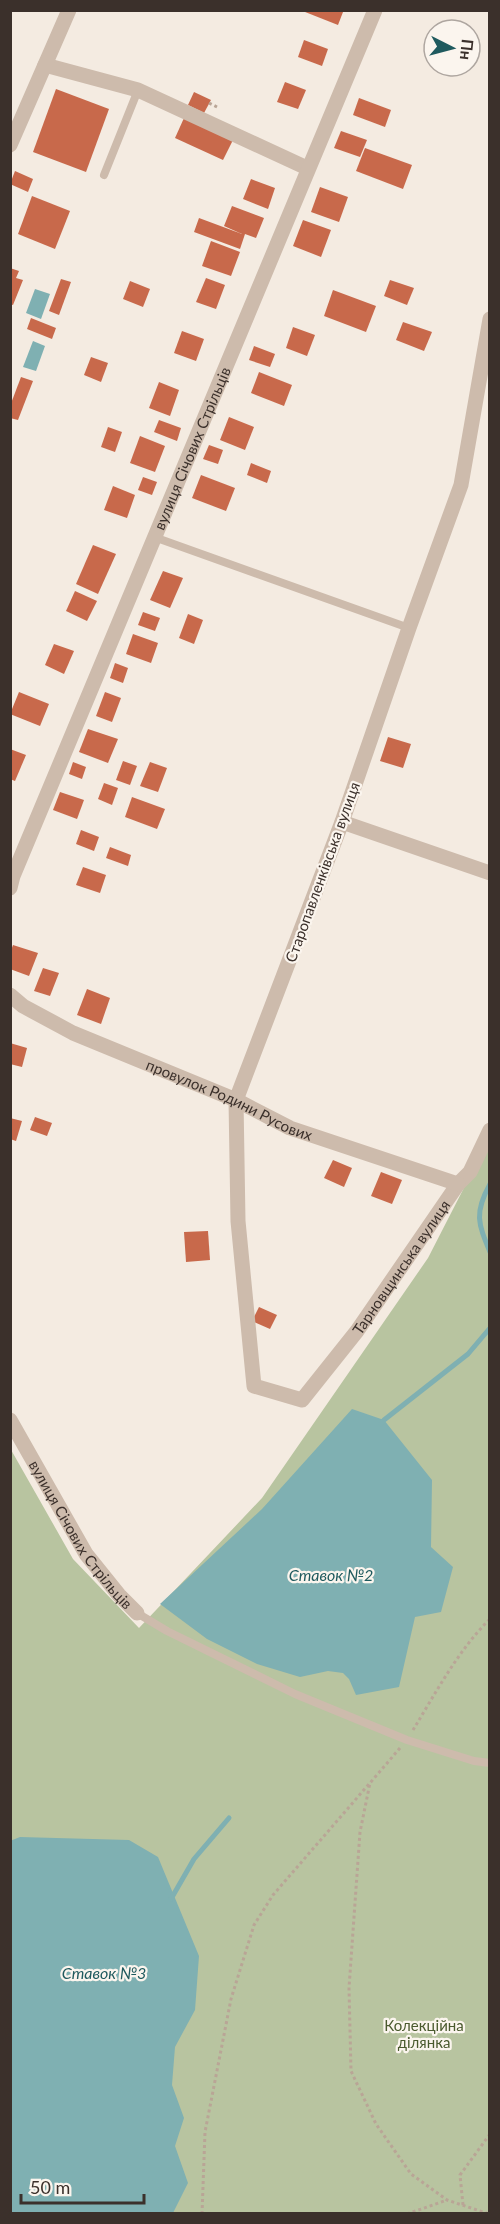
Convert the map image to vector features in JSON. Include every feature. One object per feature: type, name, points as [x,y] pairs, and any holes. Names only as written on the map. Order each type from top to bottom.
[{"type":"street","points":[[10,145],[69,10]]},
{"type":"street","name":"вулиця Січових Стрільців","points":[[10,888],[13,876],[307,168],[375,10]]},
{"type":"street","points":[[45,65],[138,90],[307,168]]},
{"type":"street","name":"Старопавленківська вулиця","points":[[302,1400],[254,1386],[238,1221],[236,1100],[342,822],[408,628],[461,484],[489,319]]},
{"type":"street","points":[[342,822],[489,873]]},
{"type":"street","name":"провулок Родини Русових","points":[[10,995],[23,1006],[72,1033],[236,1100],[290,1128],[458,1184]]},
{"type":"street","name":"Тарновщинська вулиця","points":[[302,1400],[357,1331],[458,1184],[471,1172],[489,1130]]},
{"type":"street","name":"вулиця Січових Стрільців","points":[[10,1420],[86,1554],[119,1595],[137,1613]]},
{"type":"lane","points":[[105,175],[138,90]]},
{"type":"lane","points":[[154,537],[408,628]]},
{"type":"lane","points":[[137,1613],[166,1631],[295,1694],[407,1740],[474,1761],[489,1763]]},
{"type":"path","points":[[202,2214],[205,2132],[231,1999],[254,1925],[273,1894],[407,1740],[440,1685],[479,1629],[489,1619]]},
{"type":"path","points":[[370,1783],[359,1843],[349,1988],[351,2071],[376,2124],[411,2174],[447,2200],[489,2214]]},
{"type":"path","points":[[463,2205],[460,2175],[489,2134]]},
{"type":"path","points":[[407,2214],[447,2200]]},
{"type":"green space","name":"Колекційна ділянка","points":[[489,1139],[489,2213],[11,2213],[10,1448],[73,1559],[139,1628],[262,1498],[428,1258]]},
{"type":"water","points":[[35,289],[50,294],[41,319],[26,313]]},
{"type":"water","points":[[33,341],[45,346],[36,371],[23,367]]},
{"type":"water","name":"Ставок №2","points":[[352,1409],[384,1420],[432,1480],[431,1547],[453,1567],[441,1612],[415,1617],[399,1687],[356,1695],[349,1679],[343,1673],[328,1671],[300,1677],[257,1664],[207,1639],[160,1604],[262,1509]]},
{"type":"water","name":"Ставок №3","points":[[20,1837],[129,1840],[158,1857],[199,1956],[195,2010],[175,2047],[172,2085],[184,2118],[175,2146],[188,2183],[173,2213],[11,2213],[10,1841]]},
{"type":"building","points":[[300,10],[340,10],[343,12],[338,25]]},
{"type":"building","points":[[304,40],[328,49],[322,66],[298,57]]},
{"type":"building","points":[[285,82],[306,90],[298,109],[277,102]]},
{"type":"building","points":[[56,89],[109,109],[86,172],[33,152]]},
{"type":"building","points":[[194,92],[211,100],[204,113],[188,105]]},
{"type":"building","points":[[359,98],[391,110],[385,127],[353,115]]},
{"type":"building","points":[[184,118],[233,140],[223,160],[175,138]]},
{"type":"building","points":[[341,131],[367,140],[360,157],[334,148]]},
{"type":"building","points":[[365,148],[412,165],[403,189],[356,171]]},
{"type":"building","points":[[15,171],[33,179],[28,192],[10,184]]},
{"type":"building","points":[[251,179],[275,188],[268,209],[243,199]]},
{"type":"building","points":[[320,187],[348,197],[339,222],[311,212]]},
{"type":"building","points":[[32,196],[70,211],[55,249],[18,234]]},
{"type":"building","points":[[232,206],[264,218],[256,238],[245,234],[240,249],[194,232],[199,218],[242,234],[224,226]]},
{"type":"building","points":[[303,220],[331,230],[321,257],[293,246]]},
{"type":"building","points":[[211,241],[240,252],[231,276],[202,266]]},
{"type":"building","points":[[10,268],[19,271],[16,278],[23,280],[13,305],[10,304]]},
{"type":"building","points":[[206,278],[225,285],[216,309],[196,302]]},
{"type":"building","points":[[61,279],[71,282],[59,315],[49,311]]},
{"type":"building","points":[[390,280],[414,288],[407,305],[384,296]]},
{"type":"building","points":[[130,281],[150,289],[143,307],[123,299]]},
{"type":"building","points":[[333,290],[376,306],[366,332],[324,316]]},
{"type":"building","points":[[31,318],[56,328],[52,339],[27,329]]},
{"type":"building","points":[[403,322],[432,332],[424,351],[396,340]]},
{"type":"building","points":[[293,327],[315,335],[307,356],[286,348]]},
{"type":"building","points":[[182,331],[204,339],[196,361],[174,353]]},
{"type":"building","points":[[254,346],[275,354],[270,367],[249,360]]},
{"type":"building","points":[[91,357],[108,363],[101,382],[84,375]]},
{"type":"building","points":[[259,372],[292,385],[284,406],[251,393]]},
{"type":"building","points":[[21,377],[33,381],[18,420],[10,418],[10,406]]},
{"type":"building","points":[[159,382],[179,390],[170,416],[149,408]]},
{"type":"building","points":[[229,417],[254,427],[245,450],[220,440]]},
{"type":"building","points":[[159,420],[181,428],[177,441],[154,432]]},
{"type":"building","points":[[108,427],[122,432],[115,452],[101,447]]},
{"type":"building","points":[[140,436],[165,446],[155,472],[130,463]]},
{"type":"building","points":[[209,445],[223,450],[218,464],[203,459]]},
{"type":"building","points":[[251,463],[271,471],[267,483],[247,475]]},
{"type":"building","points":[[201,475],[235,488],[226,511],[192,498]]},
{"type":"building","points":[[143,477],[157,482],[152,495],[138,490]]},
{"type":"building","points":[[113,486],[135,495],[127,518],[104,510]]},
{"type":"building","points":[[93,545],[116,554],[98,594],[76,584]]},
{"type":"building","points":[[163,571],[183,578],[170,608],[150,600]]},
{"type":"building","points":[[75,591],[97,601],[87,621],[66,611]]},
{"type":"building","points":[[143,612],[160,618],[155,631],[138,625]]},
{"type":"building","points":[[188,614],[203,620],[194,644],[179,638]]},
{"type":"building","points":[[133,634],[158,643],[151,663],[126,654]]},
{"type":"building","points":[[54,644],[74,651],[64,674],[45,665]]},
{"type":"building","points":[[115,663],[128,668],[123,683],[110,678]]},
{"type":"building","points":[[19,692],[49,704],[40,726],[10,714]]},
{"type":"building","points":[[105,692],[121,698],[112,722],[96,716]]},
{"type":"building","points":[[88,729],[118,739],[108,763],[79,752]]},
{"type":"building","points":[[388,737],[411,744],[403,768],[380,761]]},
{"type":"building","points":[[10,749],[26,755],[15,781],[10,779]]},
{"type":"building","points":[[123,761],[137,766],[130,785],[116,780]]},
{"type":"building","points":[[73,762],[86,767],[82,779],[69,774]]},
{"type":"building","points":[[150,762],[167,768],[158,792],[140,786]]},
{"type":"building","points":[[104,783],[118,788],[112,805],[98,799]]},
{"type":"building","points":[[60,792],[84,800],[77,819],[53,810]]},
{"type":"building","points":[[132,797],[165,809],[157,829],[125,817]]},
{"type":"building","points":[[81,830],[99,837],[94,851],[76,844]]},
{"type":"building","points":[[110,847],[131,855],[128,866],[106,858]]},
{"type":"building","points":[[83,867],[106,875],[100,893],[76,885]]},
{"type":"building","points":[[13,945],[38,953],[29,976],[10,969],[10,953]]},
{"type":"building","points":[[43,968],[59,973],[50,996],[34,991]]},
{"type":"building","points":[[87,989],[110,998],[101,1024],[77,1015]]},
{"type":"building","points":[[10,1043],[27,1048],[22,1067],[10,1064]]},
{"type":"building","points":[[35,1117],[52,1123],[47,1136],[30,1130]]},
{"type":"building","points":[[10,1118],[22,1121],[16,1141],[10,1139]]},
{"type":"building","points":[[333,1160],[352,1168],[344,1187],[324,1178]]},
{"type":"building","points":[[381,1172],[402,1180],[392,1204],[371,1196]]},
{"type":"building","points":[[208,1231],[210,1260],[186,1262],[184,1232]]},
{"type":"building","points":[[259,1307],[277,1315],[270,1329],[252,1321]]},
{"type":"waterway","points":[[490,1184],[480,1211],[481,1225],[490,1252]]},
{"type":"waterway","points":[[381,1424],[468,1354],[490,1328]]},
{"type":"waterway","points":[[171,1899],[194,1859],[229,1818]]}]
